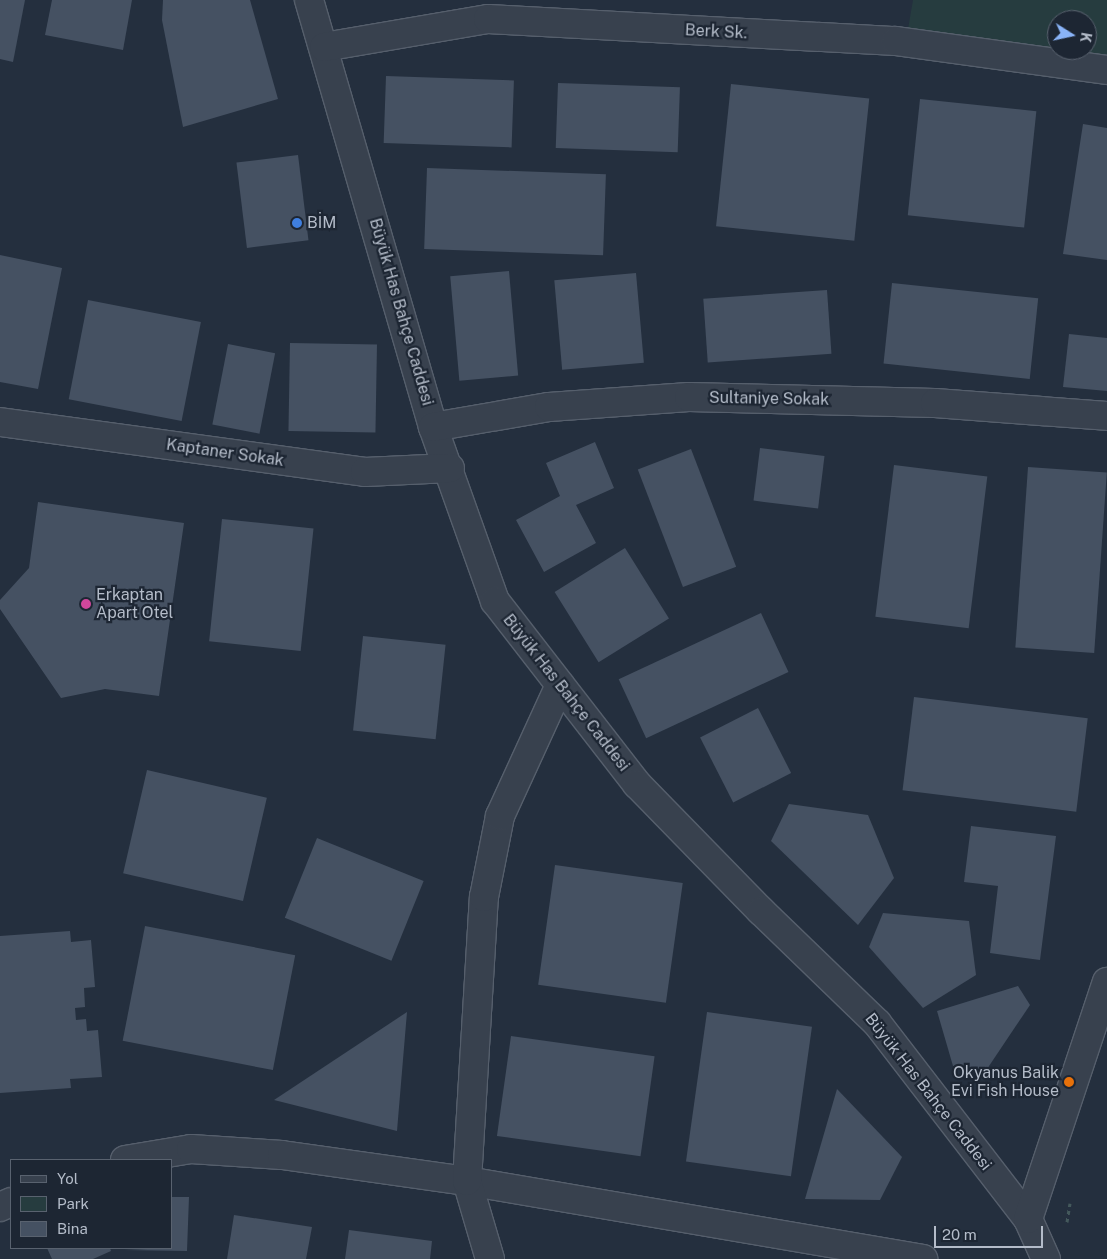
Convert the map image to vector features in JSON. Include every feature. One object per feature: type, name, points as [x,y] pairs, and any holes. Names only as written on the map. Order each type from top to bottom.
[{"type":"street","name":"Büyük Has Bahçe Caddesi","points":[[309,0],[434,427],[450,468],[495,601],[637,784],[877,1023],[1028,1219],[1046,1259]]},
{"type":"street","name":"Berk Sk.","points":[[324,47],[488,19],[896,41],[1107,70]]},
{"type":"street","name":"Sultaniye Sokak","points":[[434,427],[549,407],[689,397],[935,404],[1107,416]]},
{"type":"street","name":"Kaptaner Sokak","points":[[0,422],[365,472],[450,468]]},
{"type":"street","points":[[490,1259],[467,1180],[484,897],[500,816],[560,685]]},
{"type":"street","points":[[1028,1219],[1107,982]]},
{"type":"street","points":[[131,1159],[191,1149],[282,1155],[467,1180],[923,1259]]},
{"type":"green space","points":[[913,0],[1107,0],[1107,58],[1097,57],[1097,10],[1047,10],[1047,49],[908,29]]},
{"type":"building","points":[[0,0],[25,0],[13,62],[0,59]]},
{"type":"building","points":[[52,0],[132,0],[123,50],[45,35]]},
{"type":"building","points":[[163,0],[250,0],[278,99],[183,127],[162,20]]},
{"type":"building","points":[[386,76],[514,80],[512,147],[384,143]]},
{"type":"building","points":[[558,83],[680,87],[678,152],[556,148]]},
{"type":"building","points":[[731,84],[869,99],[854,241],[716,226]]},
{"type":"building","points":[[920,99],[1036,111],[1024,228],[908,215]]},
{"type":"building","points":[[1083,124],[1107,128],[1107,260],[1063,254]]},
{"type":"building","points":[[298,155],[308,240],[247,248],[236,163]]},
{"type":"building","points":[[427,168],[606,174],[603,255],[424,249]]},
{"type":"building","points":[[0,255],[62,268],[38,389],[0,382]]},
{"type":"building","points":[[509,271],[518,376],[459,381],[450,276]]},
{"type":"building","points":[[636,273],[644,363],[562,370],[554,280]]},
{"type":"building","points":[[892,283],[1038,298],[1030,379],[884,364]]},
{"type":"building","points":[[827,290],[831,354],[708,362],[703,299]]},
{"type":"building","points":[[88,300],[201,322],[182,421],[69,399]]},
{"type":"building","points":[[1069,334],[1107,338],[1107,391],[1063,387]]},
{"type":"building","points":[[290,343],[377,345],[375,433],[288,431]]},
{"type":"building","points":[[228,344],[275,353],[259,434],[212,424]]},
{"type":"building","points":[[595,442],[614,488],[576,505],[596,543],[544,572],[516,520],[560,496],[546,463]]},
{"type":"building","points":[[760,448],[825,456],[818,509],[754,501]]},
{"type":"building","points":[[691,449],[736,567],[683,587],[638,469]]},
{"type":"building","points":[[894,465],[987,476],[969,628],[875,617]]},
{"type":"building","points":[[1028,467],[1107,473],[1094,653],[1015,648]]},
{"type":"building","name":"Erkaptan Apart Otel","points":[[38,502],[184,523],[159,696],[105,689],[61,698],[0,609],[0,600],[29,568]]},
{"type":"building","points":[[222,519],[313,529],[301,651],[209,641]]},
{"type":"building","points":[[625,548],[669,618],[599,662],[555,592]]},
{"type":"building","points":[[761,613],[788,672],[646,738],[619,679]]},
{"type":"building","points":[[363,636],[446,645],[436,739],[353,730]]},
{"type":"building","points":[[914,697],[1088,718],[1076,812],[903,790]]},
{"type":"building","points":[[758,708],[791,773],[733,803],[700,738]]},
{"type":"building","points":[[147,770],[267,798],[243,901],[123,873]]},
{"type":"building","points":[[789,804],[868,815],[894,878],[858,925],[771,841]]},
{"type":"building","points":[[971,826],[1056,836],[1040,960],[990,953],[998,886],[964,882]]},
{"type":"building","points":[[317,838],[424,881],[391,961],[285,918]]},
{"type":"building","points":[[555,865],[683,883],[666,1003],[538,985]]},
{"type":"building","points":[[883,913],[969,921],[976,975],[923,1008],[869,947]]},
{"type":"building","points":[[145,926],[295,955],[273,1070],[123,1041]]},
{"type":"building","points":[[70,931],[71,942],[91,940],[95,987],[84,988],[85,1007],[75,1008],[76,1020],[86,1019],[87,1031],[98,1030],[102,1077],[70,1079],[71,1088],[0,1093],[0,936]]},
{"type":"building","points":[[1018,986],[1030,1005],[983,1075],[953,1066],[937,1011]]},
{"type":"building","points":[[407,1012],[397,1131],[274,1100]]},
{"type":"building","points":[[707,1012],[812,1027],[791,1176],[686,1162]]},
{"type":"building","points":[[511,1036],[655,1056],[641,1156],[497,1136]]},
{"type":"building","points":[[837,1089],[902,1157],[880,1200],[805,1199]]},
{"type":"building","points":[[172,1197],[189,1197],[187,1251],[124,1250],[172,1249]]},
{"type":"building","points":[[234,1215],[312,1227],[306,1259],[227,1259]]},
{"type":"building","points":[[349,1230],[432,1241],[430,1259],[345,1259]]},
{"type":"building","points":[[47,1249],[110,1249],[111,1251],[93,1259],[52,1259]]},
{"type":"place","name":"BİM","points":[[297,223]]},
{"type":"place","name":"Erkaptan Apart Otel","points":[[86,604]]},
{"type":"place","name":"Okyanus Balik Evi Fish House","points":[[1069,1082]]}]
